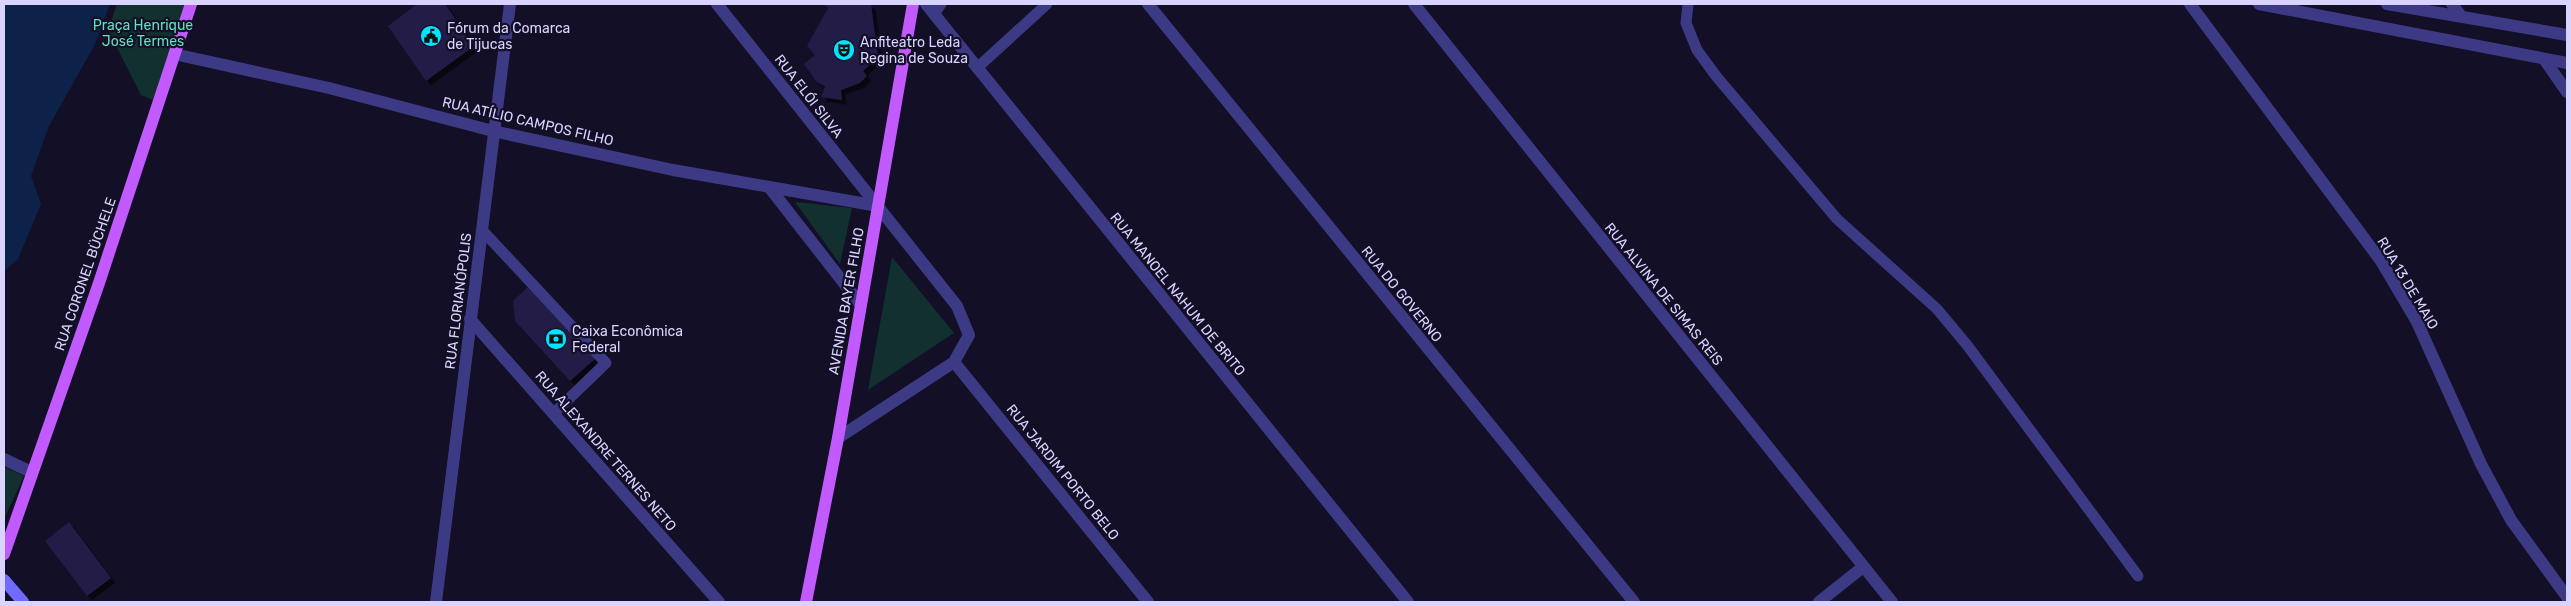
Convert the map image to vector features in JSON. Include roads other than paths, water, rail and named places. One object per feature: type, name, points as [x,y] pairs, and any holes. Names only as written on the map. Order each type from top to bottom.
[{"type":"main road","name":"RUA CORONEL BÜCHELE","points":[[5,548],[98,286],[191,4]]},
{"type":"main road","name":"AVENIDA BAYER FILHO","points":[[806,602],[838,438],[913,4]]},
{"type":"main road","points":[[4,580],[22,602]]},
{"type":"street","name":"RUA FLORIANÓPOLIS","points":[[436,602],[510,4]]},
{"type":"street","name":"RUA ELÓI SILVA","points":[[717,4],[958,306],[969,335],[954,362]]},
{"type":"street","name":"RUA DO GOVERNO","points":[[1148,4],[1634,602]]},
{"type":"street","name":"RUA ALVINA DE SIMAS REIS","points":[[1414,4],[1892,602]]},
{"type":"street","name":"RUA 13 DE MAIO","points":[[2190,4],[2381,261],[2417,322],[2480,464],[2511,520],[2567,597]]},
{"type":"street","points":[[2259,4],[2567,63]]},
{"type":"street","points":[[2387,4],[2567,34]]},
{"type":"street","points":[[2452,4],[2461,16]]},
{"type":"street","name":"RUA MANOEL NAHUM DE BRITO","points":[[933,7],[977,68],[1408,602]]},
{"type":"street","name":"RUA ATÍLIO CAMPOS FILHO","points":[[174,54],[329,88],[493,131],[673,170],[878,206]]},
{"type":"street","points":[[2544,59],[2567,92]]},
{"type":"street","points":[[769,186],[861,305]]},
{"type":"street","name":"RUA ALEXANDRE TERNES NETO","points":[[470,319],[719,602]]},
{"type":"street","points":[[838,438],[954,362]]},
{"type":"street","name":"RUA JARDIM PORTO BELO","points":[[954,362],[1148,602]]},
{"type":"street","points":[[4,459],[31,472]]},
{"type":"street","points":[[1819,602],[1863,567]]},
{"type":"lane","points":[[977,68],[1047,4]]},
{"type":"lane","points":[[1688,4],[1686,23],[1697,50],[1716,76],[1837,219],[1937,309],[1961,338],[2138,576]]},
{"type":"lane","points":[[482,230],[606,363],[553,414]]},
{"type":"water","points":[[4,4],[110,4],[94,46],[48,128],[31,176],[41,204],[18,259],[4,271]]},
{"type":"place","name":"Fórum da Comarca de Tijucas","points":[[431,36]]},
{"type":"place","name":"Anfiteatro Leda Regina de Souza","points":[[844,50]]},
{"type":"place","name":"Caixa Econômica Federal","points":[[556,339]]},
{"type":"park label","name":"Praça Henrique José Termes","points":[[143,33]]}]
